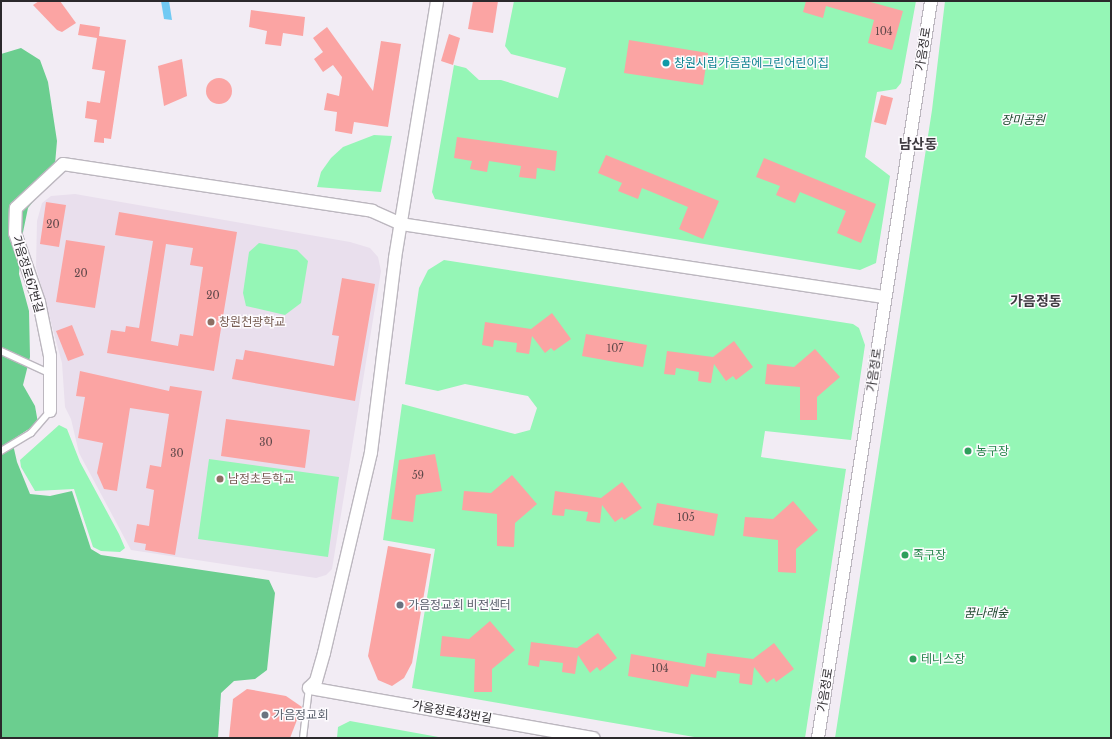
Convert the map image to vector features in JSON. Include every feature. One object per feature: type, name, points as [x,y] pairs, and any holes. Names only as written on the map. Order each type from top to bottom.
[{"type":"street","points":[[309,688],[316,680],[324,653],[371,452],[401,224],[437,1]]},
{"type":"street","name":"가음정로","points":[[818,738],[931,1]]},
{"type":"street","name":"가음정로67번길","points":[[50,411],[51,374],[39,302],[15,233],[16,208],[63,164],[372,211],[401,224]]},
{"type":"street","points":[[401,224],[885,297]]},
{"type":"street","name":"가음정로43번길","points":[[309,688],[594,738]]},
{"type":"lane","points":[[1,351],[51,374]]},
{"type":"lane","name":"가음정로67번길","points":[[1,451],[31,433],[50,411]]},
{"type":"lane","points":[[302,738],[309,688]]},
{"type":"shaded area","points":[[75,194],[350,242],[370,248],[378,257],[381,271],[332,569],[326,575],[316,578],[131,550],[79,453],[71,419],[65,407],[62,363],[36,267],[37,221],[42,203],[51,196]]},
{"type":"green space","points":[[514,1],[916,1],[901,83],[896,89],[877,92],[865,157],[890,176],[876,263],[860,270],[435,199],[432,192],[454,65],[466,68],[479,80],[501,80],[558,98],[566,68],[511,54],[505,46]]},
{"type":"green space","name":"꿈나래숲","points":[[945,1],[1111,1],[1111,738],[835,738],[932,110]]},
{"type":"green space","points":[[21,48],[40,60],[48,82],[57,141],[54,176],[28,208],[22,237],[19,274],[29,311],[30,357],[23,385],[35,406],[38,423],[12,440],[17,462],[30,494],[50,496],[72,491],[91,549],[101,555],[269,580],[275,593],[267,670],[255,679],[234,681],[221,693],[218,738],[1,738],[1,54]]},
{"type":"green space","points":[[374,135],[392,136],[381,192],[317,187],[321,172],[331,158],[343,147]]},
{"type":"green space","points":[[259,243],[297,250],[308,261],[301,303],[285,315],[246,306],[243,293],[249,252]]},
{"type":"green space","points":[[444,260],[853,324],[859,328],[865,345],[851,440],[765,431],[761,457],[846,469],[805,738],[700,738],[412,688],[435,549],[383,540],[402,404],[515,434],[530,430],[537,408],[528,396],[465,384],[438,391],[405,384],[419,288],[428,270]]},
{"type":"green space","points":[[59,425],[67,429],[80,462],[119,534],[125,548],[120,552],[101,551],[93,547],[74,489],[35,491],[21,467],[20,460]]},
{"type":"green space","points":[[209,459],[339,477],[328,557],[198,539]]},
{"type":"green space","points":[[350,721],[444,738],[337,738],[338,727]]},
{"type":"water","points":[[161,1],[169,1],[172,20],[164,19]]},
{"type":"building","points":[[39,1],[60,1],[76,23],[62,32],[57,30],[33,5]]},
{"type":"building","points":[[473,1],[498,1],[493,33],[468,29]]},
{"type":"building","points":[[806,1],[867,1],[903,11],[892,50],[868,43],[874,20],[826,6],[823,18],[803,12]]},
{"type":"building","points":[[251,10],[305,17],[303,36],[283,33],[281,46],[265,44],[267,31],[249,27]]},
{"type":"building","points":[[80,24],[100,27],[99,36],[126,40],[111,139],[104,138],[104,143],[94,142],[97,120],[85,118],[87,101],[100,103],[105,71],[92,69],[97,38],[78,35]]},
{"type":"building","points":[[327,27],[373,91],[381,41],[401,44],[388,127],[354,122],[352,134],[335,131],[337,112],[324,110],[327,93],[339,96],[342,77],[333,65],[323,72],[314,59],[323,52],[313,38]]},
{"type":"building","points":[[449,34],[460,38],[453,65],[441,61]]},
{"type":"building","name":"창원시립가음꿈에그린어린이집","points":[[629,40],[708,53],[703,85],[624,73]]},
{"type":"building","points":[[182,59],[187,96],[164,106],[158,66]]},
{"type":"building","points":[[219,78],[228,82],[232,91],[228,100],[219,104],[210,100],[206,91],[210,82]]},
{"type":"building","points":[[881,95],[893,98],[886,125],[874,122]]},
{"type":"building","points":[[457,137],[557,151],[555,171],[537,168],[536,179],[519,177],[521,166],[489,161],[487,172],[470,169],[472,161],[454,158]]},
{"type":"building","points":[[606,155],[719,201],[703,239],[679,229],[688,207],[642,188],[638,199],[618,191],[622,183],[598,173]]},
{"type":"building","points":[[764,158],[876,204],[861,243],[837,233],[846,211],[800,192],[795,203],[776,195],[780,186],[756,177]]},
{"type":"building","points":[[46,202],[66,205],[59,247],[40,244]]},
{"type":"building","points":[[119,212],[237,232],[214,371],[107,353],[111,330],[125,332],[126,326],[139,328],[153,241],[115,235]],"holes":[[[166,244],[193,248],[190,265],[203,267],[193,336],[180,334],[178,346],[151,341]]]},
{"type":"building","points":[[66,240],[105,246],[95,308],[56,302]]},
{"type":"building","points":[[342,278],[375,284],[355,401],[232,379],[236,359],[243,360],[245,350],[334,366],[339,336],[332,335]]},
{"type":"building","points":[[552,313],[571,339],[554,351],[551,348],[545,353],[532,336],[529,354],[516,352],[517,343],[494,340],[493,347],[482,345],[485,322],[531,329]]},
{"type":"building","points":[[72,325],[84,355],[68,361],[56,331]]},
{"type":"building","points":[[586,334],[647,345],[643,367],[582,356]]},
{"type":"building","points":[[734,341],[753,367],[736,380],[733,376],[726,381],[714,364],[711,383],[698,381],[699,372],[676,368],[675,375],[664,374],[667,351],[713,357]]},
{"type":"building","points":[[815,349],[840,377],[817,397],[817,420],[800,420],[800,387],[765,384],[767,364],[794,367]]},
{"type":"building","points":[[80,371],[169,391],[170,386],[202,391],[175,555],[145,550],[146,544],[134,542],[137,524],[149,526],[154,490],[146,488],[150,465],[161,467],[169,414],[130,408],[117,491],[104,489],[97,473],[103,443],[78,438],[85,397],[76,396]]},
{"type":"building","points":[[226,419],[310,430],[305,468],[221,456]]},
{"type":"building","points":[[435,454],[442,491],[416,495],[413,522],[391,519],[399,460]]},
{"type":"building","points":[[512,475],[537,504],[515,523],[514,547],[497,546],[497,514],[462,510],[464,491],[491,493]]},
{"type":"building","points":[[622,482],[642,508],[624,520],[622,517],[615,522],[602,505],[600,523],[586,521],[588,512],[565,509],[564,516],[552,515],[555,491],[601,498]]},
{"type":"building","points":[[793,501],[818,530],[796,549],[796,573],[778,572],[778,540],[743,536],[745,517],[773,519]]},
{"type":"building","points":[[657,503],[718,514],[714,536],[653,525]]},
{"type":"building","name":"가음정교회 비전센터","points":[[388,546],[431,554],[412,663],[404,678],[392,686],[378,680],[368,656]]},
{"type":"building","points":[[490,621],[515,650],[492,669],[492,692],[474,692],[475,659],[440,656],[442,636],[469,639]]},
{"type":"building","points":[[598,633],[617,658],[600,671],[597,667],[590,673],[578,655],[575,674],[562,672],[563,663],[540,660],[539,667],[528,665],[531,642],[577,648]]},
{"type":"building","points":[[774,643],[794,669],[776,682],[774,678],[767,683],[754,667],[752,685],[739,683],[740,674],[717,671],[716,678],[691,674],[688,687],[628,676],[631,654],[705,667],[707,653],[753,659]]},
{"type":"building","name":"가음정교회","points":[[247,689],[286,696],[302,707],[290,738],[229,738],[233,699]]},
{"type":"place","name":"창원시립가음꿈에그린어린이집","points":[[666,63]]},
{"type":"place","name":"창원천광학교","points":[[211,322]]},
{"type":"place","name":"농구장","points":[[968,451]]},
{"type":"place","name":"남정초등학교","points":[[220,479]]},
{"type":"place","name":"족구장","points":[[905,555]]},
{"type":"place","name":"가음정교회 비전센터","points":[[400,605]]},
{"type":"place","name":"테니스장","points":[[913,659]]},
{"type":"place","name":"가음정교회","points":[[265,715]]},
{"type":"district","name":"남산동","points":[[918,144]]},
{"type":"district","name":"가음정동","points":[[1036,301]]},
{"type":"park label","name":"장미공원","points":[[1023,120]]}]
